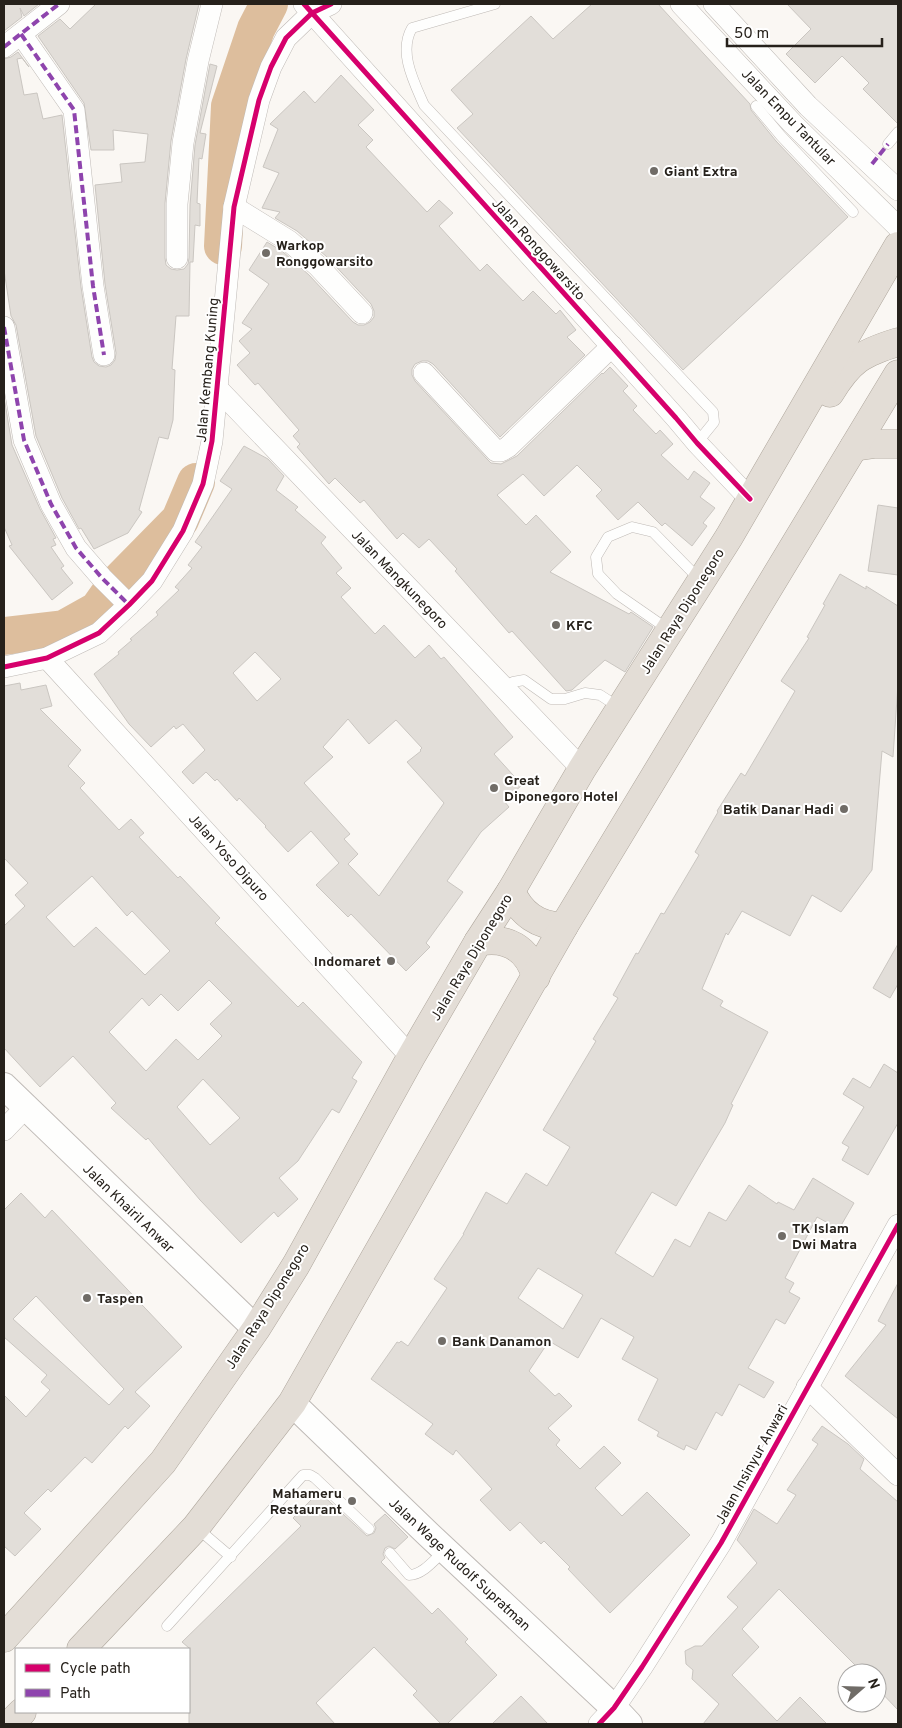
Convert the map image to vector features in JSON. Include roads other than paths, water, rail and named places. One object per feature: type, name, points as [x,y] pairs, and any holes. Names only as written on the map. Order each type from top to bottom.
[{"type":"highway","name":"Jalan Raya Diponegoro","points":[[4,1638],[163,1462],[256,1329],[296,1265],[411,1057],[478,942],[511,891],[582,769],[729,537],[750,499],[896,259]]},
{"type":"highway","points":[[767,471],[781,467],[791,458],[842,373],[860,357],[898,342]]},
{"type":"highway","points":[[82,1648],[196,1527],[292,1403],[564,926],[898,374]]},
{"type":"highway","points":[[854,447],[875,444],[898,444]]},
{"type":"highway","points":[[511,891],[520,907],[534,919],[548,925],[564,926]]},
{"type":"highway","points":[[478,942],[498,940],[517,948],[530,961],[536,977]]},
{"type":"highway","points":[[10,1724],[21,1713]]},
{"type":"street","points":[[4,47],[59,4]]},
{"type":"street","points":[[176,258],[177,204],[183,143],[198,61],[212,4]]},
{"type":"street","name":"Jalan Kembang Kuning","points":[[4,667],[47,658],[99,633],[124,600],[152,580],[183,531],[203,484],[212,441],[234,207],[259,100],[270,67],[286,38],[308,8],[331,4]]},
{"type":"street","name":"Jalan Empu Tantular","points":[[681,4],[797,119],[898,228]]},
{"type":"street","name":"Jalan Empu Tantular","points":[[714,4],[797,119],[898,190]]},
{"type":"street","name":"Jalan Ronggowarsito","points":[[308,8],[697,443],[750,499]]},
{"type":"street","points":[[21,34],[74,110],[94,286],[104,355]]},
{"type":"street","points":[[234,207],[289,241],[318,266],[362,313]]},
{"type":"street","points":[[4,327],[24,440],[51,504],[76,548],[124,600]]},
{"type":"street","points":[[424,373],[496,451],[501,451],[508,447],[612,346]]},
{"type":"street","name":"Jalan Mangkunegoro","points":[[217,388],[582,769]]},
{"type":"street","name":"Jalan Yoso Dipuro","points":[[47,658],[411,1057]]},
{"type":"street","name":"Jalan Khairil Anwar","points":[[4,1086],[256,1329]]},
{"type":"street","points":[[4,1130],[25,1108]]},
{"type":"street","name":"Jalan Insinyur Anwari","points":[[614,1719],[721,1543],[898,1225]]},
{"type":"street","points":[[807,1387],[898,1474]]},
{"type":"street","name":"Jalan Wage Rudolf Supratman","points":[[292,1403],[445,1550],[614,1719]]},
{"type":"lane","points":[[495,4],[412,28],[406,37],[406,48],[412,77],[424,104],[713,412],[714,422],[697,443]]},
{"type":"lane","points":[[756,106],[797,119],[853,212]]},
{"type":"lane","points":[[888,144],[898,132]]},
{"type":"lane","points":[[670,630],[617,594],[598,574],[596,557],[608,537],[632,528],[653,532],[701,581]]},
{"type":"lane","points":[[505,689],[513,682],[524,680],[551,698],[565,699],[585,693],[600,695],[621,708]]},
{"type":"lane","points":[[167,1626],[303,1475],[310,1475],[315,1478],[370,1529]]},
{"type":"lane","points":[[196,1527],[231,1557]]},
{"type":"lane","points":[[390,1553],[409,1575],[413,1575],[427,1568],[445,1550]]},
{"type":"waterway","points":[[223,246],[230,106],[256,29],[269,4]]},
{"type":"waterway","points":[[4,636],[64,629],[98,610],[115,586],[180,520],[196,482]]},
{"type":"place","name":"Giant Extra","points":[[654,171]]},
{"type":"place","name":"Warkop Ronggowarsito","points":[[266,253]]},
{"type":"place","name":"KFC","points":[[556,625]]},
{"type":"place","name":"Great Diponegoro Hotel","points":[[494,788]]},
{"type":"place","name":"Batik Danar Hadi","points":[[844,809]]},
{"type":"place","name":"Indomaret","points":[[391,961]]},
{"type":"place","name":"TK Islam Dwi Matra","points":[[782,1236]]},
{"type":"place","name":"Taspen","points":[[87,1298]]},
{"type":"place","name":"Bank Danamon","points":[[442,1341]]},
{"type":"place","name":"Mahameru Restaurant","points":[[352,1501]]}]
